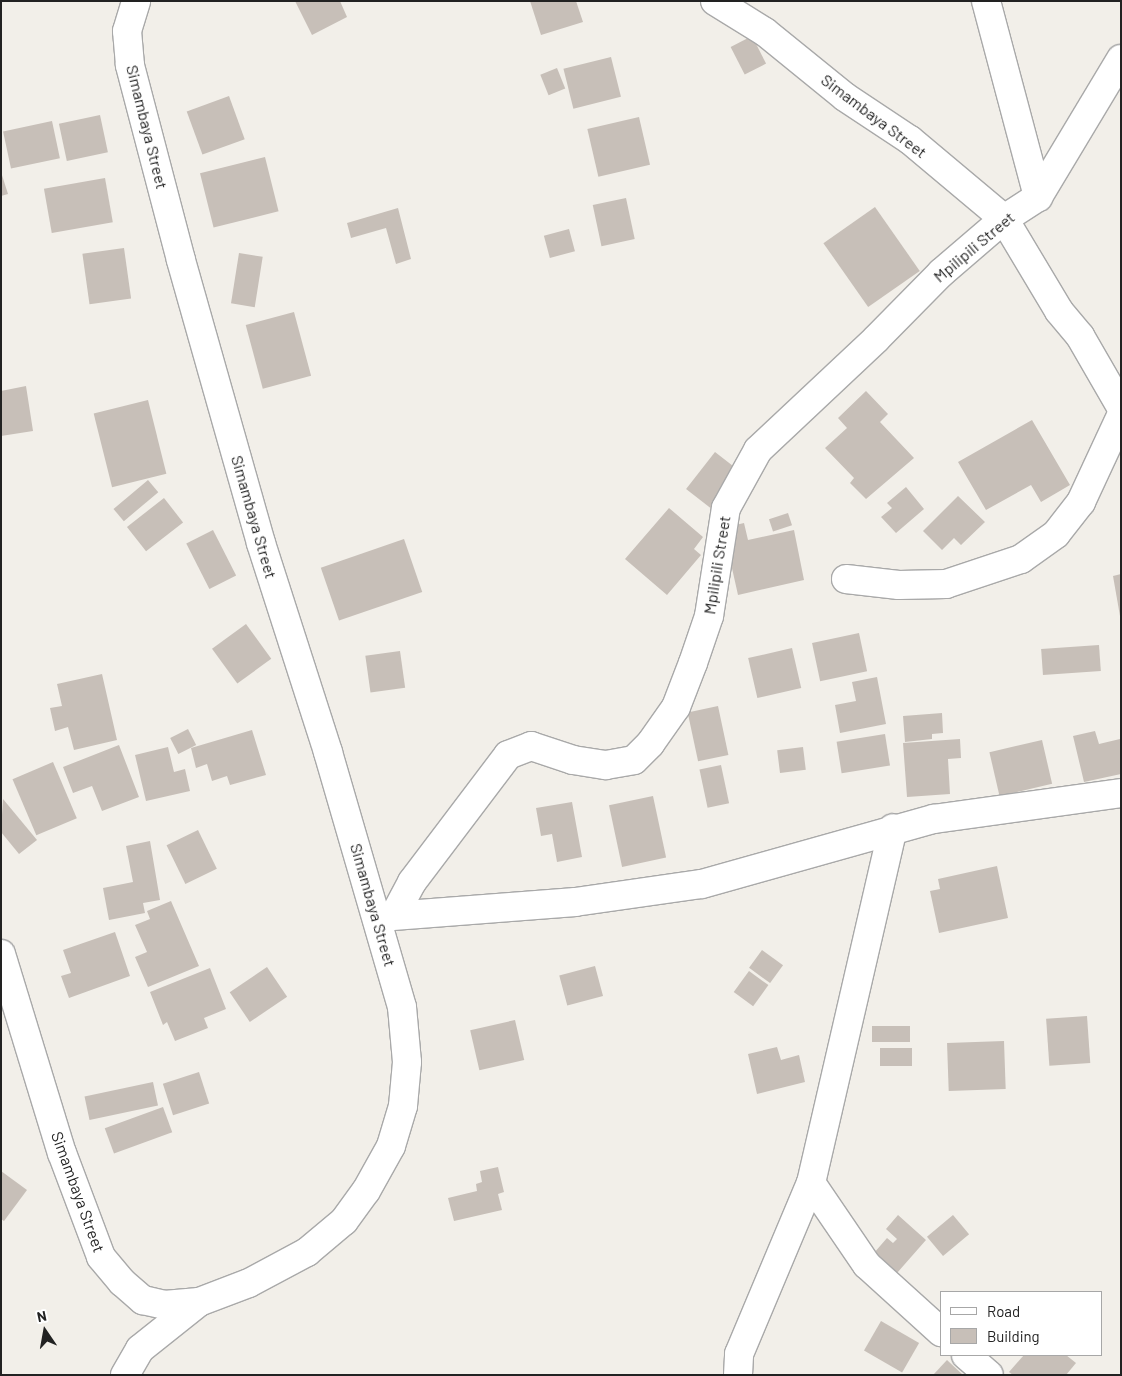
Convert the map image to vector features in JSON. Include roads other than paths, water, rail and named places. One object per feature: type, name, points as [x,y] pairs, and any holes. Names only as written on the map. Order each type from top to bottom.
[{"type":"street","name":"Simambaya Street","points":[[1,954],[9,1004],[101,1257],[122,1282],[143,1300],[164,1305],[199,1302],[248,1283],[307,1252],[344,1221],[366,1191],[391,1146],[403,1106],[407,1062],[402,1007],[386,916],[261,543],[132,75],[127,31],[136,1]]},
{"type":"street","name":"Simambaya Street","points":[[715,1],[765,32],[845,97],[910,140],[1004,219],[1059,311],[1080,336],[1121,407]]},
{"type":"street","points":[[986,1],[1038,197]]},
{"type":"street","name":"Mpilipili Street","points":[[386,916],[508,755],[531,746],[573,760],[606,765],[634,760],[650,744],[676,707],[694,663],[709,616],[726,508],[758,450],[876,339],[941,273],[1004,219],[1038,197],[1121,59]]},
{"type":"street","points":[[846,580],[899,585],[946,584],[1021,559],[1056,534],[1081,502],[1121,416]]},
{"type":"street","points":[[386,916],[575,902],[702,884],[893,828],[1012,807],[1121,792]]},
{"type":"street","points":[[738,1375],[739,1354],[811,1182],[893,828]]},
{"type":"street","points":[[811,1182],[867,1265],[940,1331]]},
{"type":"street","points":[[124,1375],[140,1349],[199,1302]]},
{"type":"street","points":[[967,1356],[989,1375]]}]
